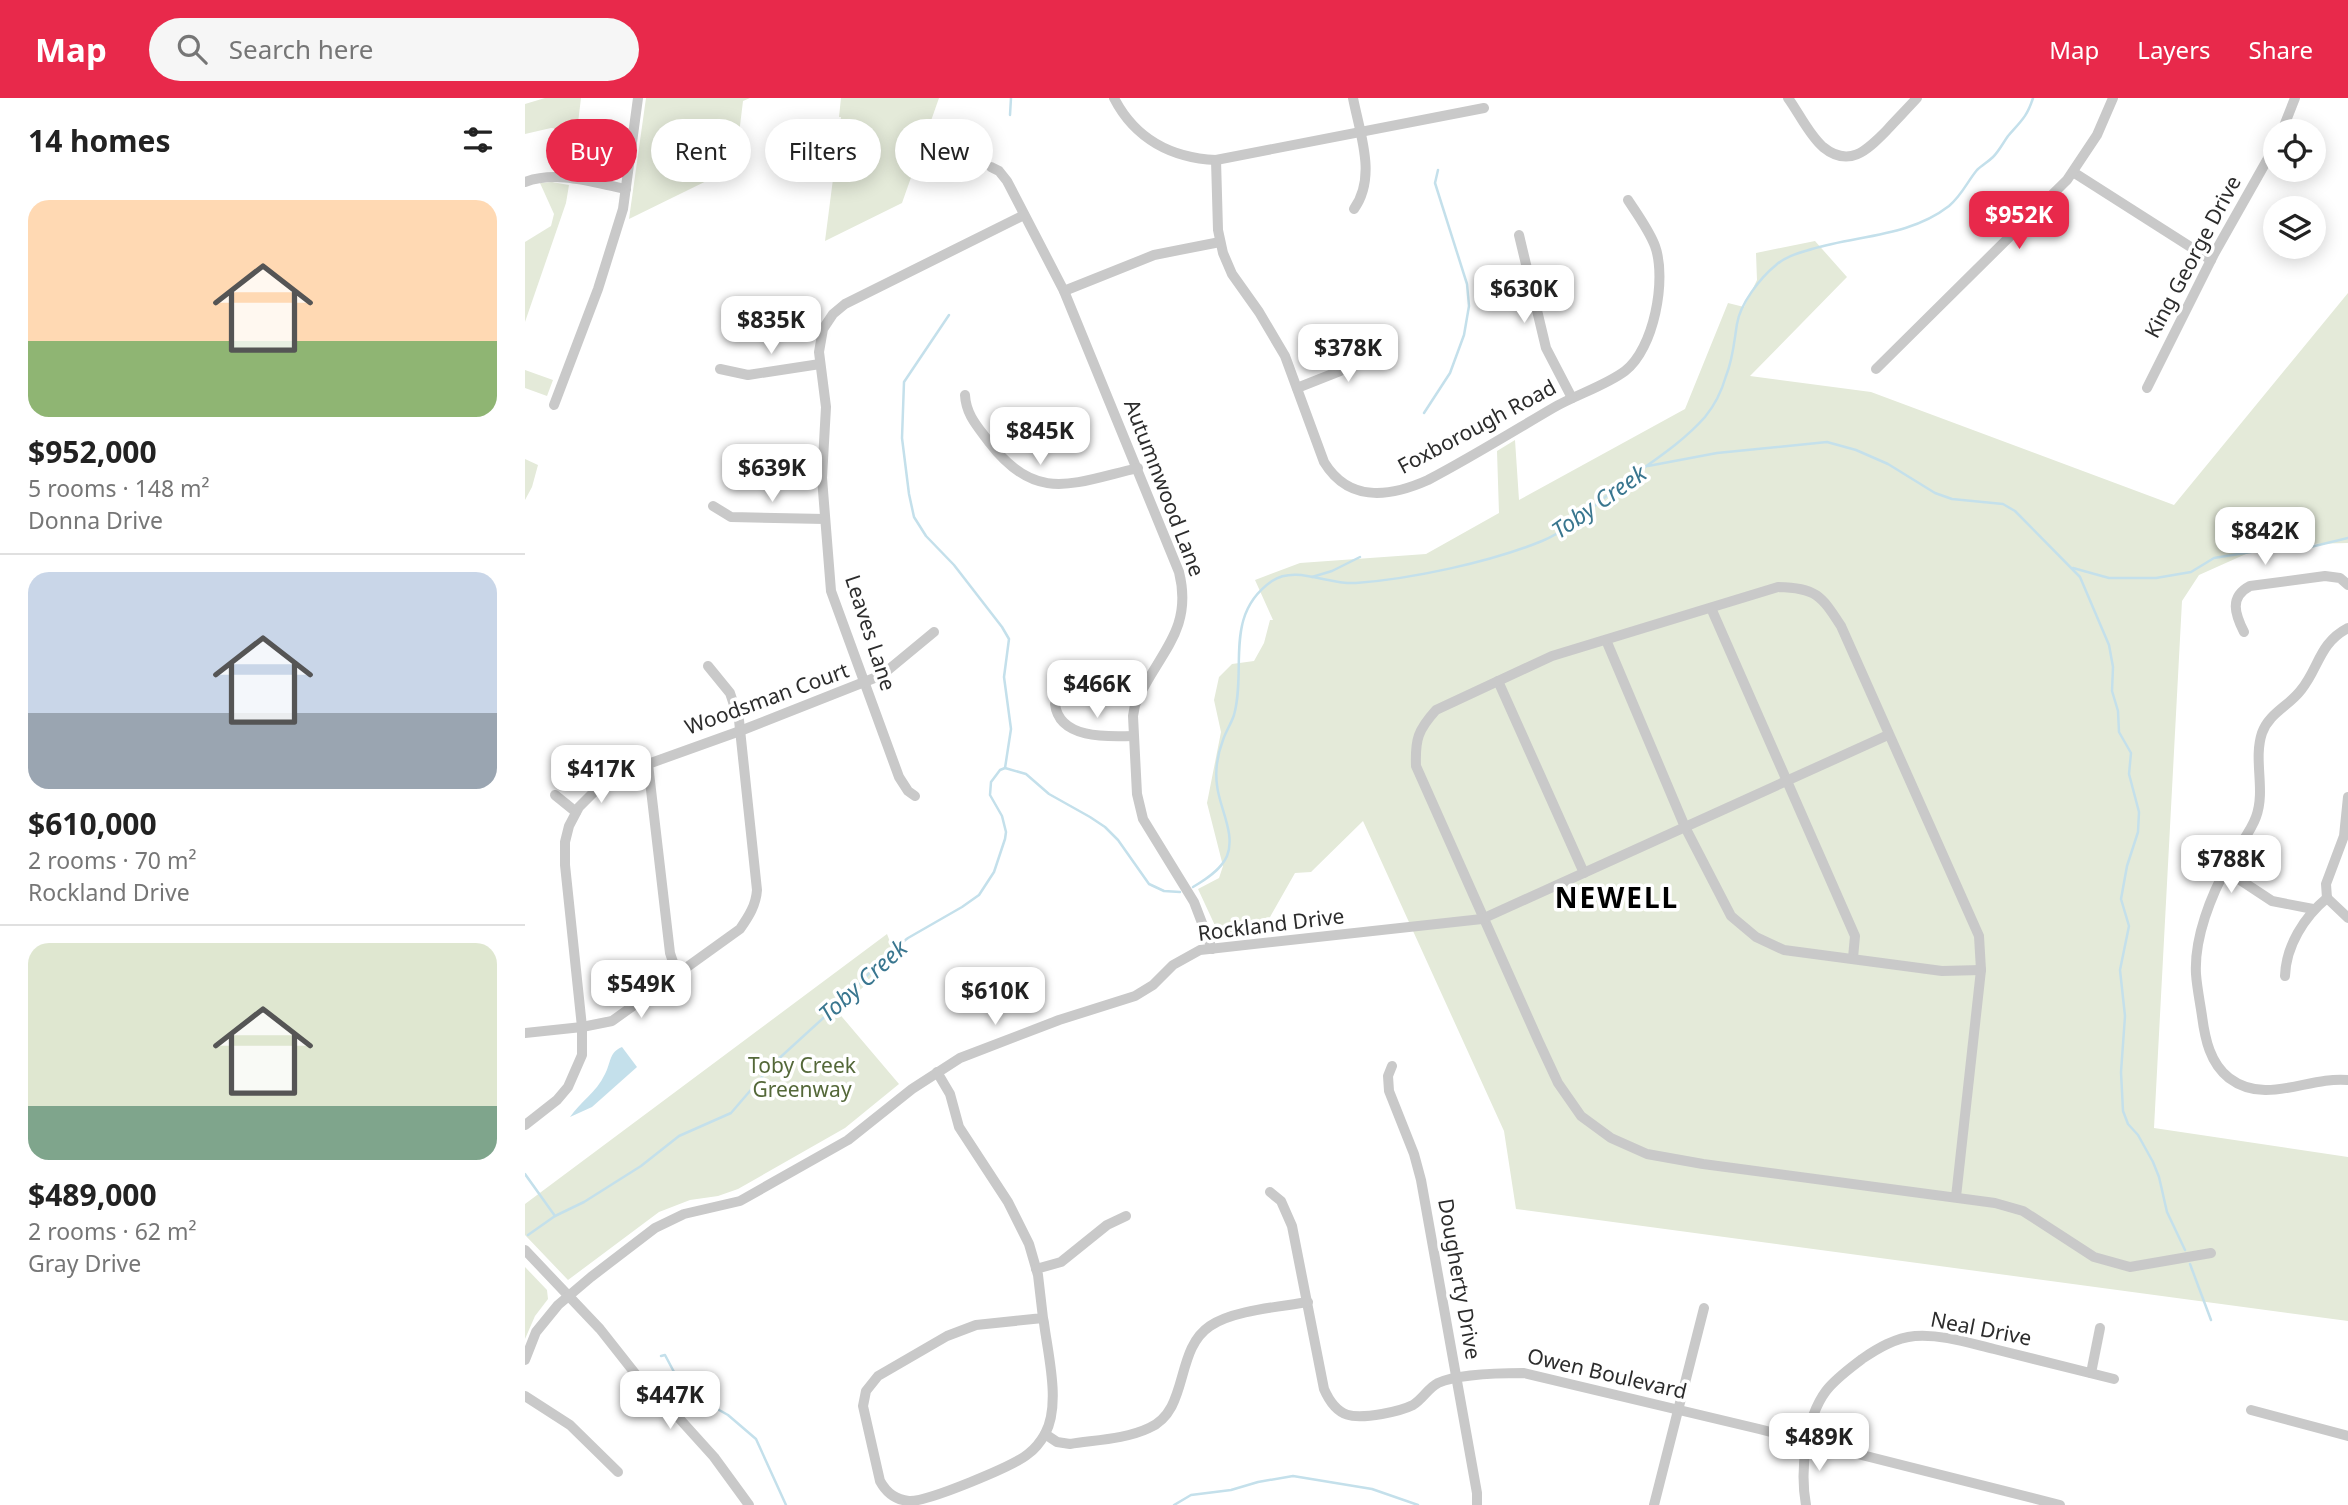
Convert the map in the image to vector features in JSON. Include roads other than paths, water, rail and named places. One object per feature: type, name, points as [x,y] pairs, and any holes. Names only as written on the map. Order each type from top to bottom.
[{"type":"street","points":[[554,405],[598,289],[623,209],[638,98]]},
{"type":"street","points":[[1114,98],[1135,127],[1157,145],[1183,156],[1216,160],[1484,108]]},
{"type":"street","points":[[1353,98],[1366,173],[1363,193],[1354,209]]},
{"type":"street","points":[[1789,98],[1819,142],[1831,152],[1852,156],[1868,149],[1917,98]]},
{"type":"street","points":[[1876,369],[2034,214],[2073,172],[2098,135],[2113,98]]},
{"type":"street","points":[[2287,119],[2295,98]]},
{"type":"street","name":"Foxborough Road","points":[[1216,160],[1220,242],[1232,274],[1285,356],[1324,463],[1347,487],[1377,493],[1406,489],[1427,480],[1627,369],[1641,352],[1655,313],[1659,289],[1658,258],[1651,237],[1628,200]]},
{"type":"street","name":"King George Drive","points":[[2147,388],[2211,260],[2263,167]]},
{"type":"street","name":"Autumnwood Lane","points":[[993,168],[1007,181],[1064,291],[1179,572],[1183,594],[1181,619],[1135,705],[1133,736],[1137,794],[1143,819],[1194,902],[1212,949]]},
{"type":"street","points":[[2073,172],[2211,260]]},
{"type":"street","points":[[525,181],[559,177],[626,189]]},
{"type":"street","name":"Leaves Lane","points":[[915,796],[899,778],[831,591],[822,465],[826,407],[820,364],[820,339],[833,314],[845,304],[1024,215]]},
{"type":"street","points":[[1519,235],[1546,348],[1572,398]]},
{"type":"street","points":[[1064,291],[1154,255],[1220,242]]},
{"type":"street","points":[[1297,388],[1340,371],[1382,345]]},
{"type":"street","points":[[720,369],[748,375],[820,364]]},
{"type":"street","points":[[965,395],[970,416],[1003,458],[1024,477],[1057,485],[1138,468]]},
{"type":"street","points":[[713,506],[731,517],[825,519]]},
{"type":"street","points":[[2244,632],[2235,606],[2241,591],[2250,586],[2325,576],[2340,579],[2348,585]]},
{"type":"street","points":[[1956,1197],[1981,970],[1979,936],[1841,626],[1824,600],[1803,588],[1778,587],[1552,656],[1436,710],[1424,724],[1415,743],[1416,766],[1482,919],[1559,1083],[1581,1116],[1611,1138],[1647,1154],[1703,1164],[1956,1197],[2023,1210],[2094,1257],[2130,1267],[2211,1253]]},
{"type":"street","points":[[1711,608],[1855,936],[1853,958]]},
{"type":"street","points":[[2348,628],[2325,647],[2301,691],[2266,724],[2260,746],[2260,798],[2257,815],[2225,870],[2201,934],[2196,966],[2204,1034],[2214,1059],[2229,1078],[2259,1090],[2285,1089],[2328,1080],[2348,1080]]},
{"type":"street","name":"Woodsman Court","points":[[525,1125],[557,1100],[568,1087],[582,1055],[582,1027],[565,865],[565,842],[576,812],[589,795],[623,773],[865,683],[892,669],[933,632]]},
{"type":"street","points":[[1606,640],[1685,827],[1731,916],[1756,937],[1784,950],[1942,971],[1981,970]]},
{"type":"street","points":[[525,1034],[599,1024],[619,1017],[740,929],[756,901],[757,890],[736,709],[730,693],[708,666]]},
{"type":"street","points":[[1498,681],[1584,873]]},
{"type":"street","points":[[1055,704],[1056,712],[1062,720],[1084,733],[1109,737],[1133,736]]},
{"type":"street","name":"Rockland Drive","points":[[525,1360],[536,1332],[558,1305],[655,1228],[684,1214],[740,1201],[781,1179],[848,1140],[937,1072],[991,1045],[1135,996],[1153,985],[1184,957],[1200,950],[1482,919],[1888,735]]},
{"type":"street","points":[[648,764],[670,953],[673,962],[682,972]]},
{"type":"street","points":[[555,795],[576,812]]},
{"type":"street","points":[[2348,797],[2344,836],[2326,884],[2327,898],[2348,918]]},
{"type":"street","points":[[2225,870],[2272,901],[2313,909]]},
{"type":"street","points":[[2285,976],[2288,954],[2313,909],[2327,898]]},
{"type":"street","name":"Dougherty Drive","points":[[1392,1066],[1388,1076],[1389,1091],[1405,1129],[1421,1180],[1477,1505]]},
{"type":"street","points":[[937,1072],[950,1094],[958,1127],[1020,1224],[1036,1269],[1043,1318],[1053,1404],[1045,1434],[1037,1446],[1023,1458],[924,1500],[904,1500],[892,1495],[880,1481],[863,1406],[866,1391],[878,1377],[947,1336],[976,1325],[1043,1318]]},
{"type":"street","name":"Owen Boulevard","points":[[1270,1192],[1287,1210],[1324,1389],[1334,1406],[1345,1414],[1360,1418],[1397,1411],[1418,1402],[1434,1385],[1457,1379],[1485,1374],[1524,1373],[2060,1505]]},
{"type":"street","points":[[1036,1269],[1061,1262],[1107,1225],[1126,1216]]},
{"type":"street","points":[[525,1250],[600,1329],[645,1386],[715,1457],[749,1505]]},
{"type":"street","points":[[1045,1434],[1058,1442],[1070,1444],[1150,1428],[1163,1418],[1173,1403],[1190,1349],[1206,1328],[1226,1318],[1308,1302]]},
{"type":"street","points":[[1654,1505],[1704,1308]]},
{"type":"street","points":[[2091,1373],[2100,1328]]},
{"type":"street","name":"Neal Drive","points":[[1805,1505],[1804,1468],[1807,1441],[1817,1406],[1825,1392],[1861,1360],[1896,1340],[1917,1336],[1952,1339],[2113,1379]]},
{"type":"street","points":[[525,1396],[570,1425],[618,1472]]},
{"type":"street","points":[[2251,1410],[2348,1436]]},
{"type":"water","points":[[622,1047],[637,1067],[592,1107],[570,1117],[597,1087],[612,1055]]},
{"type":"waterway","points":[[1010,115],[1011,98]]},
{"type":"waterway","name":"Toby Creek","points":[[1193,887],[1221,866],[1229,848],[1230,839],[1217,785],[1218,756],[1234,715],[1242,626],[1247,610],[1257,595],[1272,581],[1291,575],[1356,583],[1451,568],[1522,549],[1564,530],[1676,444],[1705,417],[1717,398],[1728,370],[1742,308],[1757,284],[1770,270],[1784,259],[1798,253],[1900,230],[1934,216],[1954,202],[1977,170],[1995,155],[2026,114],[2033,98]]},
{"type":"waterway","points":[[1424,413],[1450,373],[1464,335],[1469,306],[1467,284],[1435,183],[1438,170]]},
{"type":"waterway","points":[[949,315],[904,382],[902,438],[914,517],[926,536],[954,565],[1009,639],[1004,677],[1011,729],[1005,768]]},
{"type":"waterway","points":[[1648,466],[1717,453],[1827,442],[1856,450],[1888,464],[1935,493],[1952,499],[2003,504],[2015,511],[2080,577],[2109,645],[2113,667],[2112,691],[2118,711],[2119,732],[2131,753],[2129,774],[2139,812],[2138,832],[2127,866],[2121,899],[2129,926],[2120,970],[2125,1016],[2121,1072],[2123,1111],[2128,1124],[2138,1135],[2153,1162],[2167,1212],[2185,1250]]},
{"type":"waterway","name":"Toby Creek","points":[[2073,568],[2109,578],[2156,578],[2191,572],[2214,558],[2263,550],[2298,550],[2348,538]]},
{"type":"waterway","points":[[1312,577],[1332,571],[1360,557]]},
{"type":"waterway","name":"Toby Creek","points":[[528,1235],[555,1216],[584,1202],[641,1166],[679,1136],[731,1113],[774,1063],[843,1000],[891,951],[979,895],[994,872],[1005,839],[1002,816],[990,795],[991,782],[1000,770],[1005,768],[1026,774],[1049,794],[1105,827],[1118,840],[1149,884],[1164,891],[1180,892]]},
{"type":"waterway","points":[[525,1174],[555,1216]]},
{"type":"waterway","points":[[2190,1264],[2211,1320]]},
{"type":"waterway","points":[[661,1356],[665,1355],[674,1372],[696,1397],[728,1415],[756,1439],[786,1505]]},
{"type":"waterway","points":[[1174,1505],[1191,1495],[1231,1490],[1293,1476],[1372,1489],[1418,1505]]},
{"type":"district","name":"NEWELL","points":[[1617,898]]},
{"type":"park label","name":"Toby Creek Greenway","points":[[802,1078]]}]
